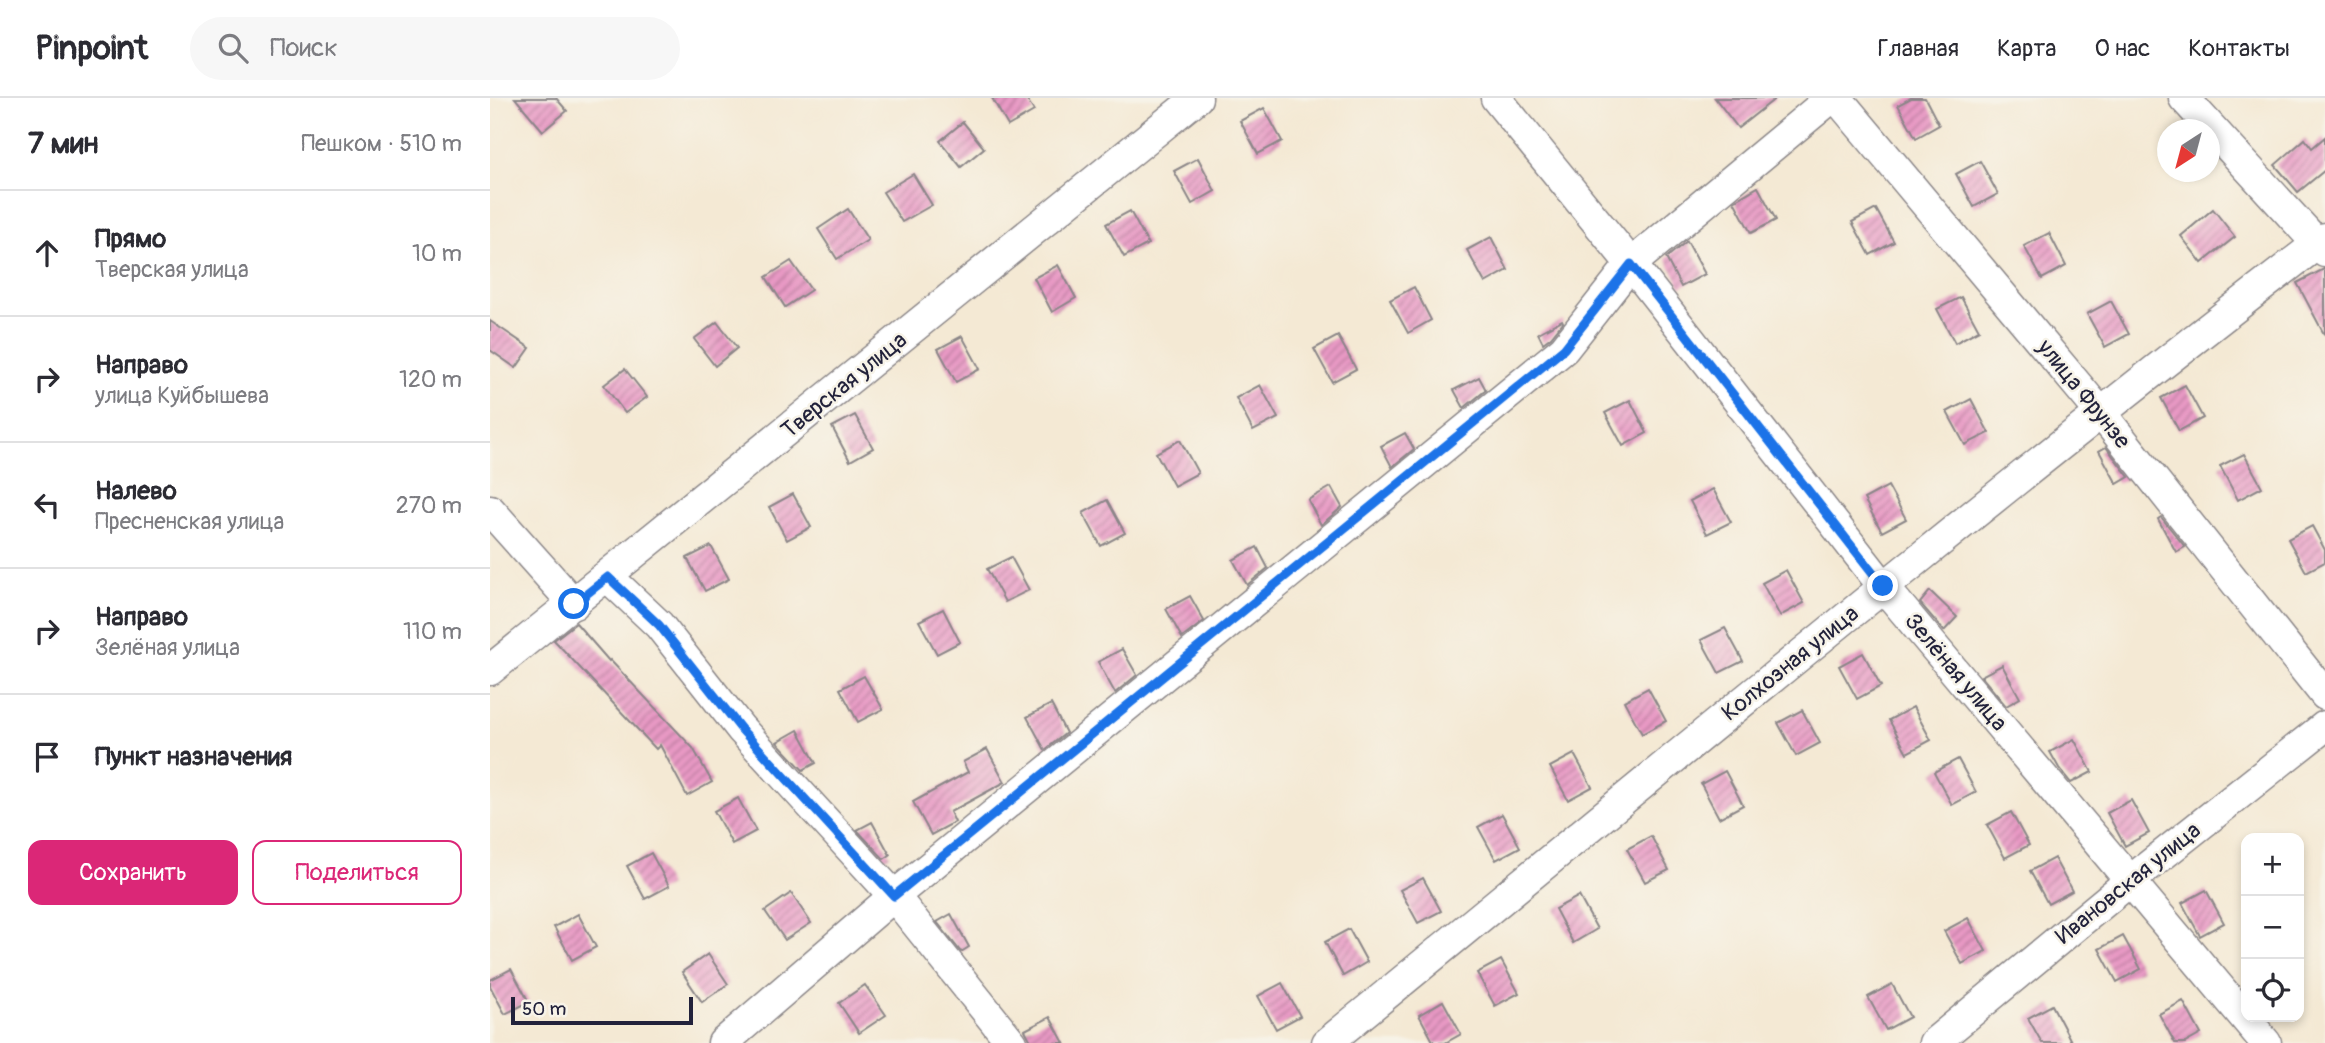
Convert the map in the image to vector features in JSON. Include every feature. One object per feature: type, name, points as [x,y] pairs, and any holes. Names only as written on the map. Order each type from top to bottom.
[{"type":"street","name":"Тверская улица","points":[[490,670],[1197,98]]},
{"type":"street","name":"Зелёная улица","points":[[1496,98],[1631,264],[1883,586],[2266,1043]]},
{"type":"street","points":[[723,1043],[894,896],[1564,349],[1631,264],[1831,98]]},
{"type":"street","name":"улица Фрунзе","points":[[1837,98],[2100,412],[2325,695]]},
{"type":"street","points":[[2184,98],[2323,244]]},
{"type":"street","name":"Колхозная улица","points":[[1327,1043],[1883,586],[2100,412],[2323,244]]},
{"type":"street","points":[[490,510],[574,604]]},
{"type":"street","points":[[608,577],[659,625],[741,729],[894,896],[1012,1043]]},
{"type":"street","name":"Ивановская улица","points":[[1934,1043],[2131,880],[2325,726]]},
{"type":"building","points":[[515,98],[556,98],[567,111],[543,131]]},
{"type":"building","points":[[992,98],[1026,98],[1034,111],[1008,126]]},
{"type":"building","points":[[1715,98],[1776,98],[1738,128]]},
{"type":"building","points":[[1911,98],[1925,98],[1939,125],[1916,138],[1898,105]]},
{"type":"building","points":[[1264,108],[1282,141],[1258,154],[1240,121]]},
{"type":"building","points":[[963,122],[984,148],[961,167],[940,141]]},
{"type":"building","points":[[2325,137],[2325,170],[2298,192],[2275,165],[2305,139],[2312,148]]},
{"type":"building","points":[[1198,158],[1215,191],[1192,204],[1174,171]]},
{"type":"building","points":[[1980,161],[1998,194],[1974,207],[1956,174]]},
{"type":"building","points":[[913,174],[932,205],[902,222],[883,192]]},
{"type":"building","points":[[1758,187],[1776,220],[1751,233],[1734,201]]},
{"type":"building","points":[[848,209],[868,240],[837,259],[818,229]]},
{"type":"building","points":[[1876,209],[1894,242],[1870,255],[1852,222]]},
{"type":"building","points":[[2213,209],[2235,237],[2202,263],[2181,236]]},
{"type":"building","points":[[1130,211],[1148,244],[1124,257],[1106,224]]},
{"type":"building","points":[[2049,233],[2066,266],[2042,279],[2024,246]]},
{"type":"building","points":[[1491,237],[1508,270],[1485,283],[1467,250]]},
{"type":"building","points":[[1687,241],[1705,274],[1681,287],[1666,258]]},
{"type":"building","points":[[791,261],[811,290],[785,307],[766,277]]},
{"type":"building","points":[[1058,265],[1076,298],[1052,312],[1034,278]]},
{"type":"building","points":[[2325,269],[2325,336],[2297,283]]},
{"type":"building","points":[[1414,287],[1431,320],[1408,333],[1390,300]]},
{"type":"building","points":[[1961,297],[1979,330],[1955,343],[1937,309]]},
{"type":"building","points":[[2111,301],[2129,334],[2105,347],[2087,314]]},
{"type":"building","points":[[1562,320],[1551,337],[1543,343],[1538,333]]},
{"type":"building","points":[[490,321],[530,348],[516,368],[490,350]]},
{"type":"building","points":[[717,322],[737,348],[715,366],[694,339]]},
{"type":"building","points":[[962,336],[980,369],[956,382],[938,349]]},
{"type":"building","points":[[1338,336],[1356,369],[1332,382],[1314,349]]},
{"type":"building","points":[[625,369],[647,397],[625,413],[604,385]]},
{"type":"building","points":[[1479,377],[1486,390],[1464,408],[1454,390]]},
{"type":"building","points":[[1260,385],[1278,418],[1253,431],[1236,398]]},
{"type":"building","points":[[2185,385],[2203,418],[2179,431],[2161,398]]},
{"type":"building","points":[[1971,399],[1989,433],[1965,445],[1947,412]]},
{"type":"building","points":[[1630,400],[1647,433],[1623,446],[1605,413]]},
{"type":"building","points":[[855,415],[873,448],[850,461],[832,427]]},
{"type":"building","points":[[1405,433],[1414,449],[1392,467],[1381,446]]},
{"type":"building","points":[[1180,440],[1198,473],[1174,486],[1156,453]]},
{"type":"building","points":[[2106,447],[2129,477],[2117,484],[2099,451]]},
{"type":"building","points":[[2244,454],[2262,487],[2238,500],[2220,466]]},
{"type":"building","points":[[1888,486],[1906,519],[1882,532],[1864,499]]},
{"type":"building","points":[[1331,487],[1342,507],[1321,525],[1308,500]]},
{"type":"building","points":[[1713,489],[1731,522],[1707,534],[1690,501]]},
{"type":"building","points":[[793,494],[811,527],[787,540],[769,507]]},
{"type":"building","points":[[1107,500],[1125,533],[1101,546],[1083,513]]},
{"type":"building","points":[[2161,517],[2185,547],[2176,552],[2158,519]]},
{"type":"building","points":[[2312,526],[2325,550],[2325,562],[2306,572],[2288,539]]},
{"type":"building","points":[[711,546],[729,579],[705,591],[687,558]]},
{"type":"building","points":[[1257,547],[1268,568],[1247,585],[1233,560]]},
{"type":"building","points":[[1011,557],[1029,590],[1005,602],[987,569]]},
{"type":"building","points":[[1786,570],[1804,603],[1780,616],[1762,583]]},
{"type":"building","points":[[1930,591],[1957,617],[1944,631],[1920,603]]},
{"type":"building","points":[[1190,596],[1204,621],[1182,638],[1166,609]]},
{"type":"building","points":[[943,609],[960,642],[937,654],[919,621]]},
{"type":"building","points":[[576,623],[693,748],[712,782],[687,796],[660,745],[656,749],[554,640]]},
{"type":"building","points":[[1725,628],[1743,661],[1719,673],[1701,640]]},
{"type":"building","points":[[1122,649],[1137,675],[1115,693],[1098,662]]},
{"type":"building","points":[[1863,653],[1881,686],[1857,699],[1839,666]]},
{"type":"building","points":[[2002,665],[2020,698],[2006,706],[1981,676]]},
{"type":"building","points":[[864,676],[883,709],[858,722],[840,689]]},
{"type":"building","points":[[1648,688],[1666,721],[1642,734],[1624,701]]},
{"type":"building","points":[[1051,704],[1066,733],[1045,750],[1027,717]]},
{"type":"building","points":[[1913,707],[1931,740],[1907,753],[1889,720]]},
{"type":"building","points":[[1802,710],[1820,743],[1796,756],[1778,723]]},
{"type":"building","points":[[798,730],[816,763],[803,770],[777,742]]},
{"type":"building","points":[[2074,739],[2092,772],[2071,783],[2050,752]]},
{"type":"building","points":[[987,749],[1005,782],[950,812],[955,822],[931,835],[913,802],[968,772],[963,762]]},
{"type":"building","points":[[1574,754],[1592,787],[1568,800],[1550,767]]},
{"type":"building","points":[[1958,759],[1976,792],[1952,805],[1934,772]]},
{"type":"building","points":[[1725,771],[1743,805],[1719,818],[1701,784]]},
{"type":"building","points":[[738,798],[756,831],[732,844],[714,811]]},
{"type":"building","points":[[2131,800],[2149,833],[2125,846],[2107,813]]},
{"type":"building","points":[[2011,812],[2029,845],[2005,858],[1987,825]]},
{"type":"building","points":[[1502,814],[1520,847],[1496,860],[1478,827]]},
{"type":"building","points":[[872,822],[890,855],[884,859],[857,830]]},
{"type":"building","points":[[1651,836],[1669,870],[1645,882],[1627,849]]},
{"type":"building","points":[[651,853],[669,886],[645,899],[627,866]]},
{"type":"building","points":[[2054,858],[2072,891],[2048,904],[2030,871]]},
{"type":"building","points":[[1423,878],[1441,911],[1418,923],[1400,890]]},
{"type":"building","points":[[2206,890],[2224,923],[2200,936],[2182,903]]},
{"type":"building","points":[[791,893],[811,923],[785,940],[765,911]]},
{"type":"building","points":[[1579,896],[1597,929],[1573,943],[1555,909]]},
{"type":"building","points":[[578,914],[596,947],[572,960],[554,927]]},
{"type":"building","points":[[951,914],[969,947],[961,952],[937,922]]},
{"type":"building","points":[[1968,918],[1986,951],[1962,964],[1944,931]]},
{"type":"building","points":[[1349,929],[1367,962],[1343,976],[1325,942]]},
{"type":"building","points":[[2123,936],[2141,969],[2117,982],[2099,949]]},
{"type":"building","points":[[708,954],[728,984],[702,1002],[682,972]]},
{"type":"building","points":[[1501,960],[1519,993],[1495,1006],[1477,973]]},
{"type":"building","points":[[511,969],[529,1002],[505,1014],[490,986],[490,980]]},
{"type":"building","points":[[1282,983],[1300,1016],[1276,1029],[1258,996]]},
{"type":"building","points":[[1892,984],[1910,1017],[1886,1030],[1868,997]]},
{"type":"building","points":[[865,985],[886,1015],[859,1033],[839,1003]]},
{"type":"building","points":[[1443,1001],[1461,1034],[1445,1043],[1434,1043],[1419,1015]]},
{"type":"building","points":[[2183,1001],[2201,1034],[2185,1043],[2175,1043],[2159,1014]]},
{"type":"building","points":[[2052,1005],[2072,1043],[2042,1043],[2028,1018]]},
{"type":"building","points":[[1050,1017],[1064,1043],[1032,1043],[1025,1030]]},
{"type":"route","points":[[574,604],[608,577],[659,625],[741,729],[894,896],[1564,349],[1631,264],[1883,586]]}]
